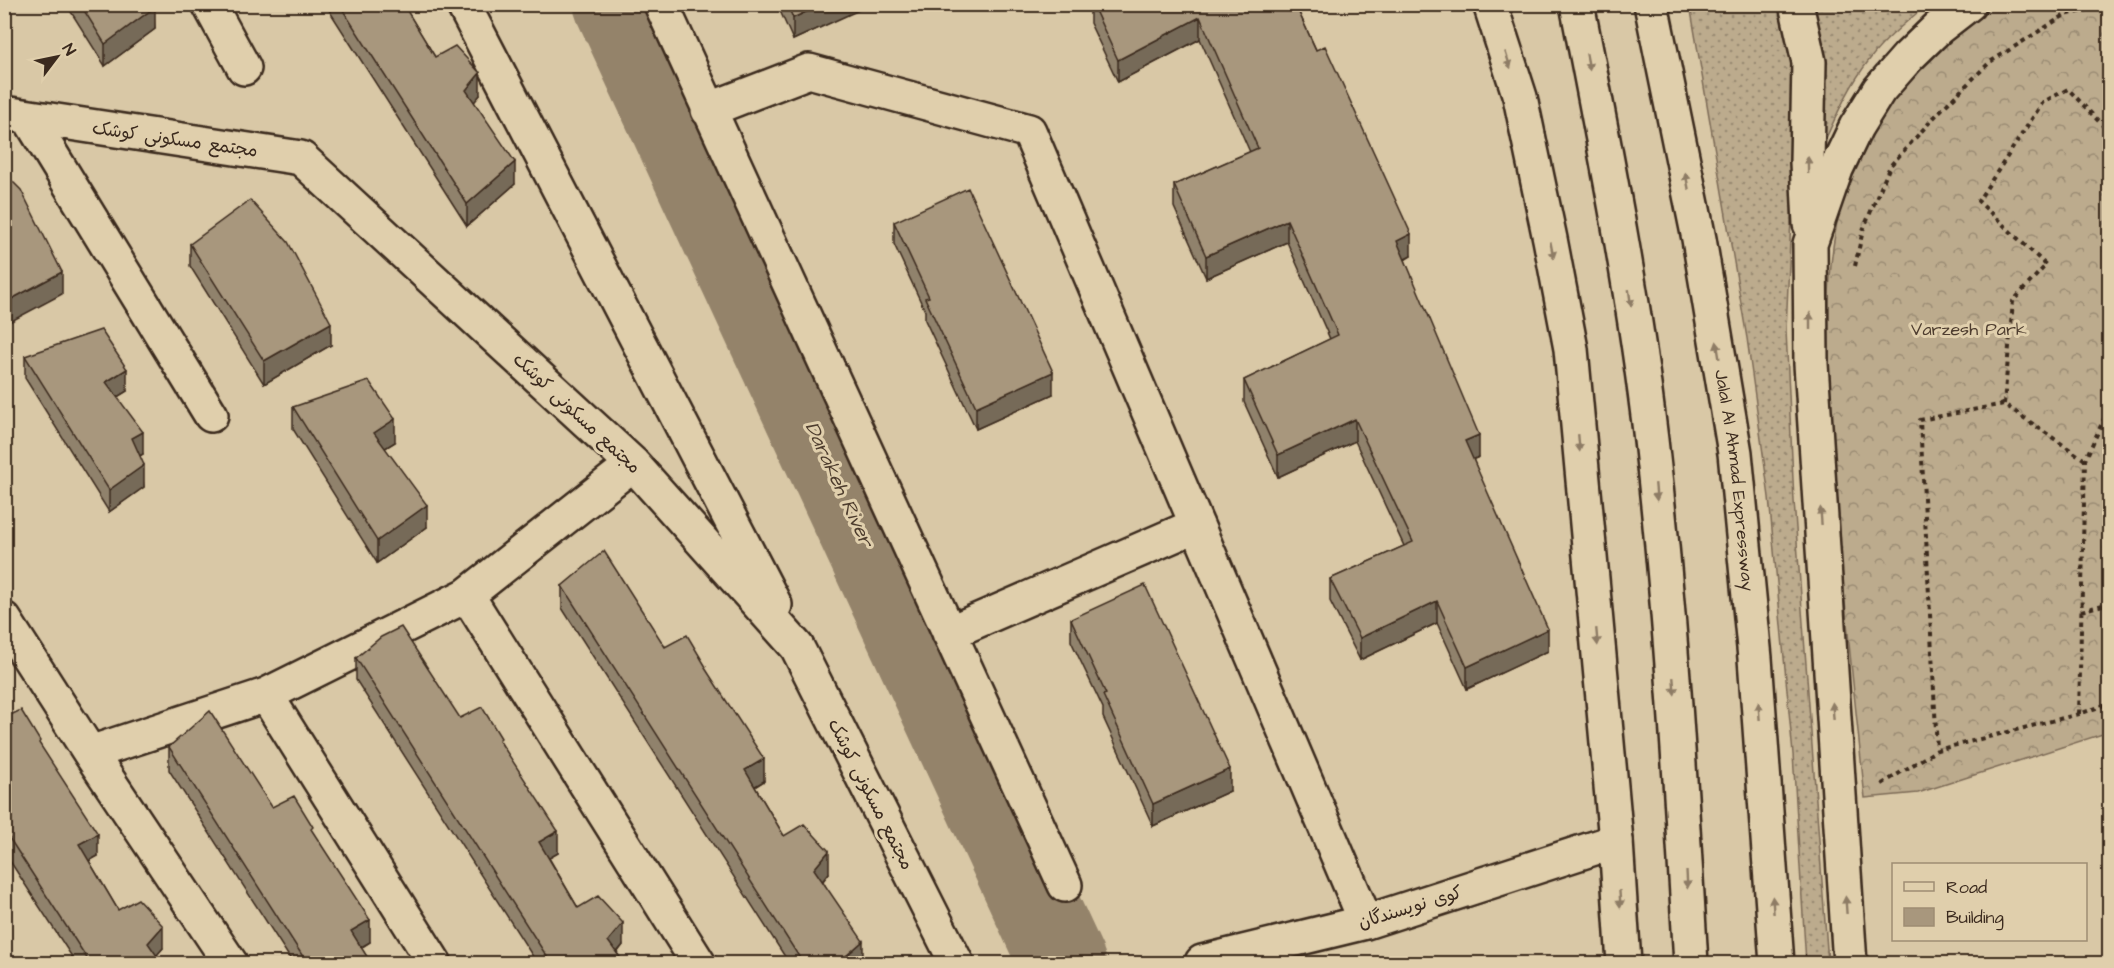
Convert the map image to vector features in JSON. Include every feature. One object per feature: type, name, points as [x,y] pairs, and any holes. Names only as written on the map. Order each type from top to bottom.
[{"type":"main road","points":[[209,4],[244,68]]},
{"type":"main road","points":[[463,4],[797,647]]},
{"type":"main road","points":[[660,4],[1065,885]]},
{"type":"main road","points":[[1490,4],[1520,97],[1571,349],[1616,841],[1624,963]]},
{"type":"main road","points":[[1577,4],[1622,240],[1651,439],[1677,715],[1691,963]]},
{"type":"main road","name":"Jalal Al Ahmad Expressway","points":[[1652,4],[1699,239],[1735,453],[1755,658],[1777,963]]},
{"type":"main road","points":[[1796,4],[1809,62],[1810,364],[1850,963]]},
{"type":"main road","points":[[1810,244],[1836,170],[1856,127],[1879,90],[1938,28],[1969,4]]},
{"type":"main road","points":[[708,110],[809,71],[1029,131],[1366,922]]},
{"type":"main road","points":[[17,115],[211,415]]},
{"type":"main road","name":"مجتمع مسکونی کوشک","points":[[17,115],[300,158],[633,464],[797,647],[957,963]]},
{"type":"main road","points":[[90,753],[266,695],[467,595],[633,464]]},
{"type":"main road","points":[[949,633],[1197,525]]},
{"type":"main road","points":[[467,595],[699,963]]},
{"type":"main road","points":[[4,619],[90,753],[231,963]]},
{"type":"main road","points":[[266,695],[435,963]]},
{"type":"main road","name":"کوی نویسندگان","points":[[1202,962],[1366,922],[1616,841]]},
{"type":"path","points":[[1854,273],[1863,230],[1890,166],[1939,112],[1990,62],[2065,15],[2109,4]]},
{"type":"path","points":[[2004,404],[2013,301],[2046,265],[1978,201],[2043,102],[2067,89],[2109,133]]},
{"type":"path","points":[[1937,750],[1920,420],[2004,404],[2085,460]]},
{"type":"path","points":[[2079,714],[2085,460],[2109,406]]},
{"type":"path","points":[[2081,611],[2109,603]]},
{"type":"path","points":[[1873,790],[1937,750],[2079,714],[2109,703]]},
{"type":"green space","points":[[1690,5],[1782,5],[1793,46],[1792,196],[1786,330],[1794,501],[1828,963],[1806,963],[1793,754],[1769,497],[1747,338]]},
{"type":"green space","points":[[1814,5],[1927,5],[1890,37],[1862,70],[1841,106],[1818,156],[1826,111],[1823,54]]},
{"type":"green space","name":"Varzesh Park","points":[[1994,5],[2109,5],[2109,732],[1918,793],[1865,798],[1840,547],[1830,395],[1829,290],[1839,210],[1843,192],[1858,157],[1887,106],[1899,90],[1932,53]]},
{"type":"building","points":[[80,4],[153,4],[155,7],[105,44]]},
{"type":"building","points":[[339,4],[403,4],[435,57],[455,46],[480,73],[466,90],[515,162],[467,204]]},
{"type":"building","points":[[787,4],[823,4],[793,18]]},
{"type":"building","points":[[1092,4],[1295,4],[1316,50],[1325,46],[1411,234],[1397,241],[1479,435],[1465,441],[1548,629],[1467,667],[1437,601],[1360,638],[1330,579],[1413,542],[1355,419],[1278,455],[1244,380],[1338,335],[1287,220],[1206,256],[1174,185],[1258,148],[1200,17],[1118,60]]},
{"type":"building","points":[[4,173],[21,190],[62,272],[4,303]]},
{"type":"building","points":[[968,188],[1053,372],[976,407],[925,298],[929,297],[894,222]]},
{"type":"building","points":[[250,200],[288,242],[331,323],[264,361],[190,244]]},
{"type":"building","points":[[101,330],[127,369],[106,382],[143,432],[132,438],[144,465],[109,490],[25,356]]},
{"type":"building","points":[[369,381],[395,419],[374,433],[427,505],[377,541],[293,407]]},
{"type":"building","points":[[604,551],[665,647],[687,635],[705,668],[764,759],[745,770],[784,836],[804,824],[829,851],[814,869],[863,941],[838,963],[803,963],[562,586]]},
{"type":"building","points":[[1145,585],[1230,769],[1153,804],[1071,619]]},
{"type":"building","points":[[401,627],[460,718],[482,707],[501,738],[499,740],[558,831],[539,842],[578,908],[598,896],[623,923],[608,941],[624,963],[551,963],[356,658],[381,637]]},
{"type":"building","points":[[21,710],[40,741],[39,743],[98,834],[79,844],[118,910],[138,899],[163,926],[148,943],[162,963],[90,963],[4,830],[4,718]]},
{"type":"building","points":[[210,711],[272,807],[294,796],[313,827],[311,829],[370,920],[351,931],[371,963],[307,963],[169,747]]},
{"type":"waterway","name":"Darakeh River","points":[[617,4],[1063,964]]}]
